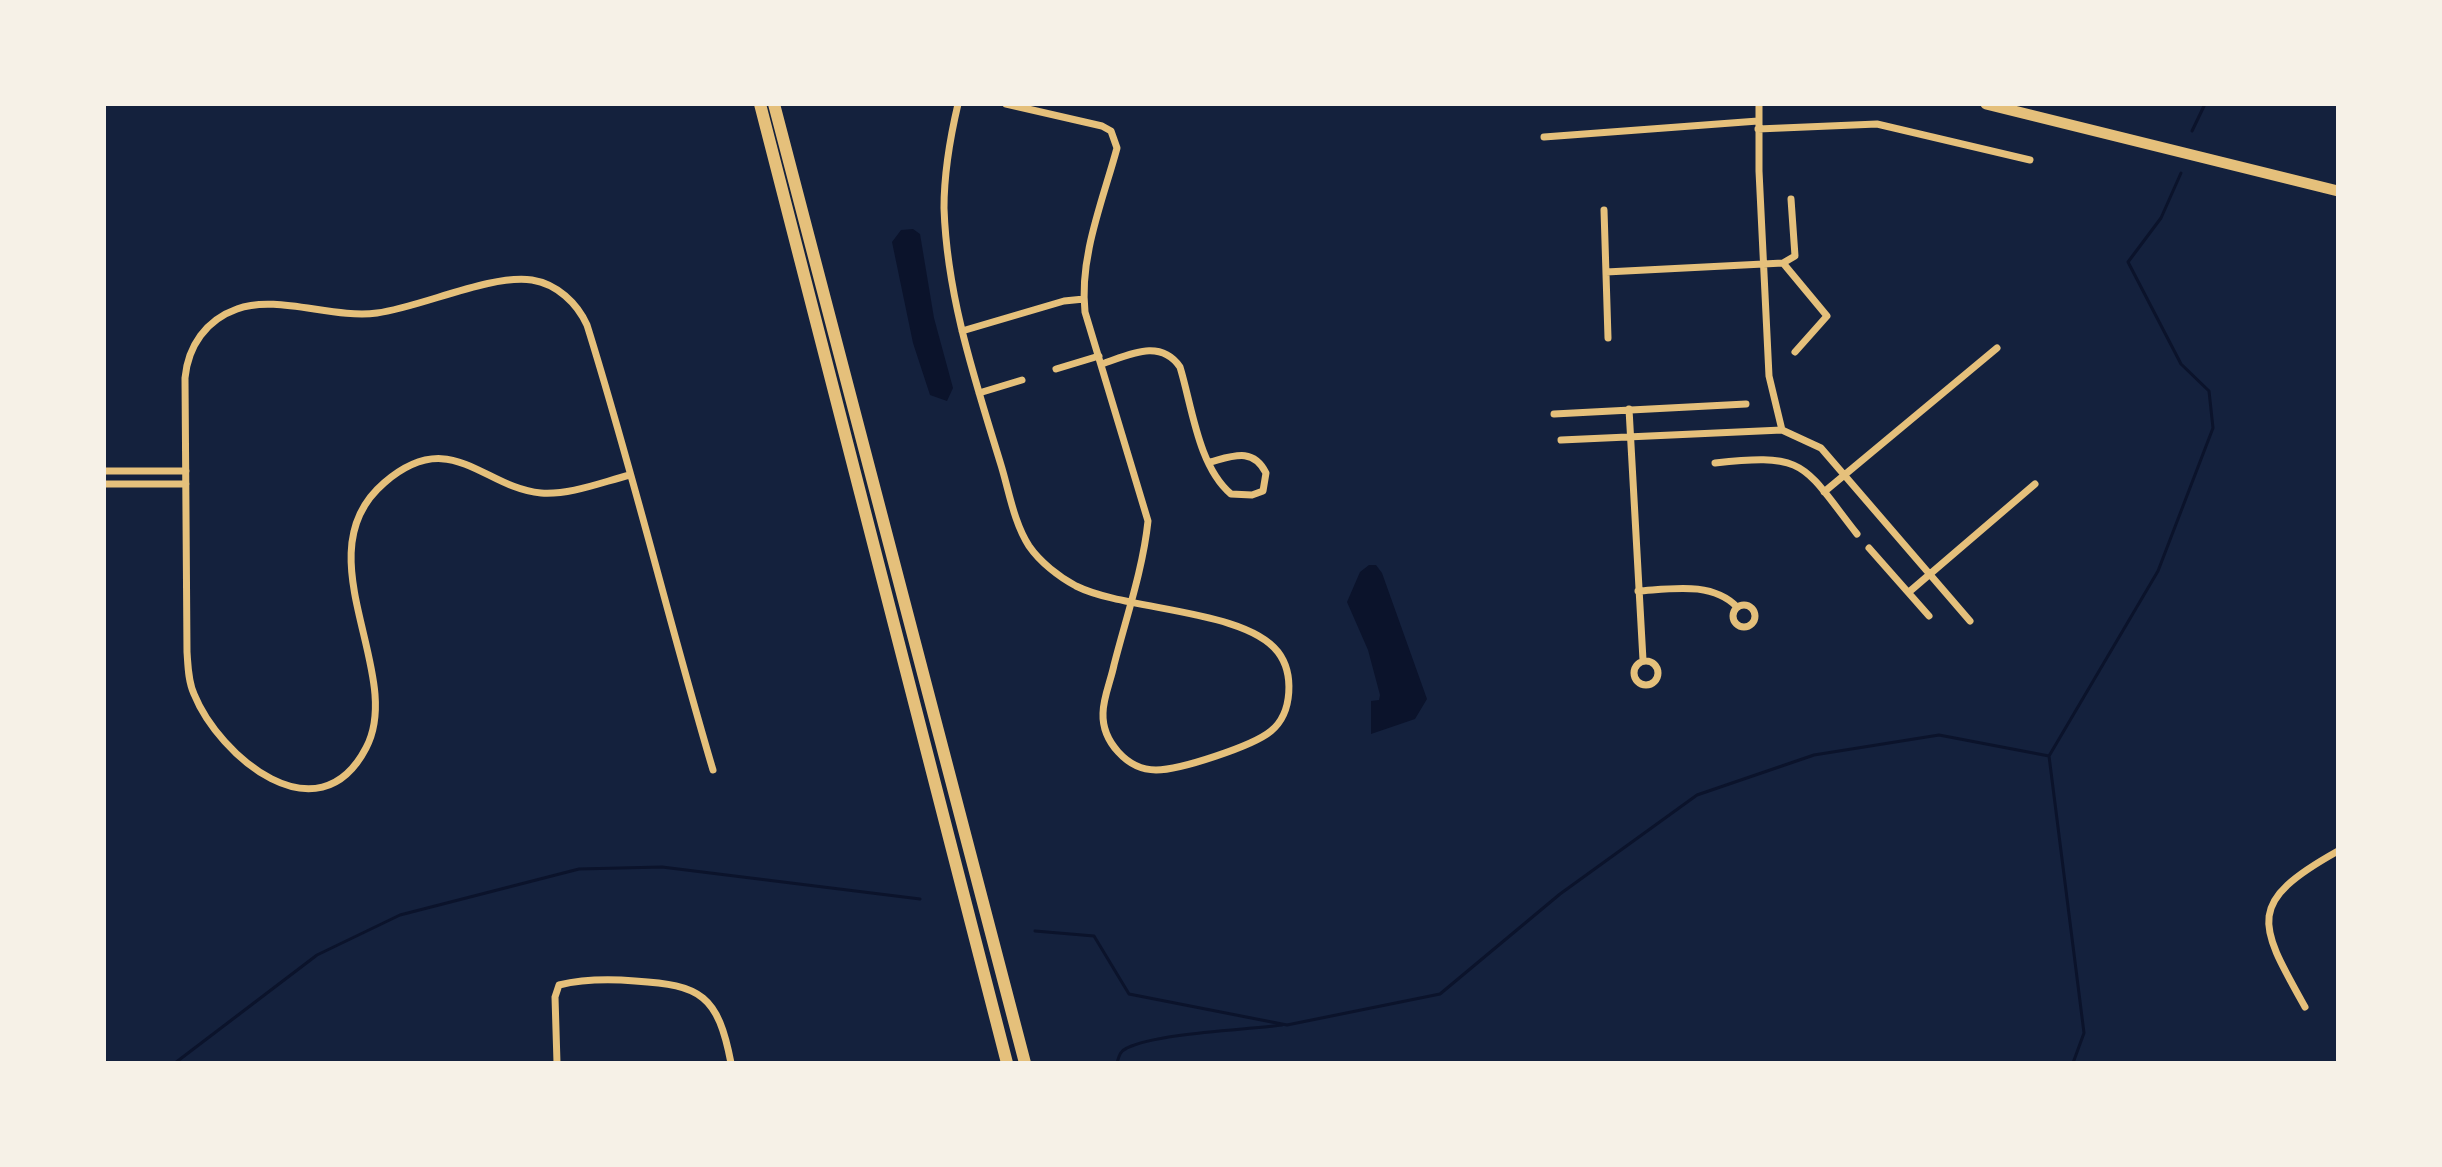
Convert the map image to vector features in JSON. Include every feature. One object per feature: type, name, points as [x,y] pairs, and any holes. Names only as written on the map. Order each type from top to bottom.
[{"type":"highway","points":[[760,104],[1007,1063]]},
{"type":"highway","points":[[774,104],[1025,1063]]},
{"type":"main road","points":[[1986,104],[2338,191]]},
{"type":"street","points":[[958,104],[950,135],[944,204],[949,273],[979,393],[1029,546],[1073,584],[1130,601],[1248,630],[1269,642],[1284,661],[1289,687],[1282,718],[1271,731],[1174,768],[1137,768],[1125,760],[1109,736],[1103,712],[1130,601],[1148,521],[1084,299],[1086,265],[1117,148],[1115,138],[1102,126],[1006,104]]},
{"type":"street","points":[[1759,104],[1769,376],[1782,430]]},
{"type":"street","points":[[1544,137],[1758,125],[1877,124],[2030,160]]},
{"type":"street","points":[[1606,272],[1783,263],[1795,256],[1791,199]]},
{"type":"street","points":[[1604,210],[1608,338]]},
{"type":"street","points":[[1783,263],[1827,316],[1795,352]]},
{"type":"street","points":[[630,475],[572,490],[543,493],[472,465],[442,459],[398,472],[374,492],[355,525],[351,568],[373,690],[375,723],[365,751],[353,766],[332,781],[310,789],[286,787],[252,770],[211,723],[195,696],[187,652],[186,471],[187,359],[196,340],[221,316],[256,305],[322,313],[377,313],[520,279],[555,289],[577,306],[582,315],[630,475],[713,770]]},
{"type":"street","points":[[962,331],[1064,301],[1084,299]]},
{"type":"street","points":[[1824,492],[1997,348]]},
{"type":"street","points":[[1056,369],[1151,349],[1173,356],[1180,367],[1213,473],[1231,494],[1263,491],[1266,473],[1253,457],[1246,454],[1210,462]]},
{"type":"street","points":[[979,393],[1022,380]]},
{"type":"street","points":[[1554,414],[1746,404]]},
{"type":"street","points":[[1629,409],[1643,660]]},
{"type":"street","points":[[1561,440],[1782,430],[1812,441],[1970,621]]},
{"type":"street","points":[[1715,463],[1779,458],[1807,471],[1857,534]]},
{"type":"street","points":[[104,471],[186,471]]},
{"type":"street","points":[[104,484],[186,484]]},
{"type":"street","points":[[1909,592],[2035,484]]},
{"type":"street","points":[[1869,548],[1929,616]]},
{"type":"street","points":[[1638,591],[1699,589],[1724,595],[1737,607]]},
{"type":"street","points":[[2305,1007],[2271,945],[2271,906],[2291,879],[2338,851]]},
{"type":"street","points":[[557,1063],[555,997],[559,985],[622,980],[679,984],[701,996],[719,1017],[731,1063]]},
{"type":"water","points":[[913,229],[920,234],[934,318],[953,388],[947,401],[930,395],[913,343],[892,242],[901,230]]},
{"type":"water","points":[[1369,565],[1376,565],[1382,573],[1427,699],[1415,719],[1371,734],[1371,701],[1379,700],[1380,695],[1368,650],[1347,602],[1360,572]]},
{"type":"waterway","points":[[2192,131],[2205,104]]},
{"type":"waterway","points":[[2073,1063],[2084,1033],[2049,756],[2158,571],[2213,428],[2209,391],[2181,364],[2128,262],[2161,218],[2181,173]]},
{"type":"waterway","points":[[1035,931],[1094,936],[1129,994],[1287,1025],[1440,994],[1560,894],[1697,795],[1814,755],[1939,735],[2049,756]]},
{"type":"waterway","points":[[175,1063],[317,955],[400,915],[579,869],[662,867],[920,899]]},
{"type":"waterway","points":[[1117,1063],[1125,1049],[1141,1043],[1282,1025]]}]
